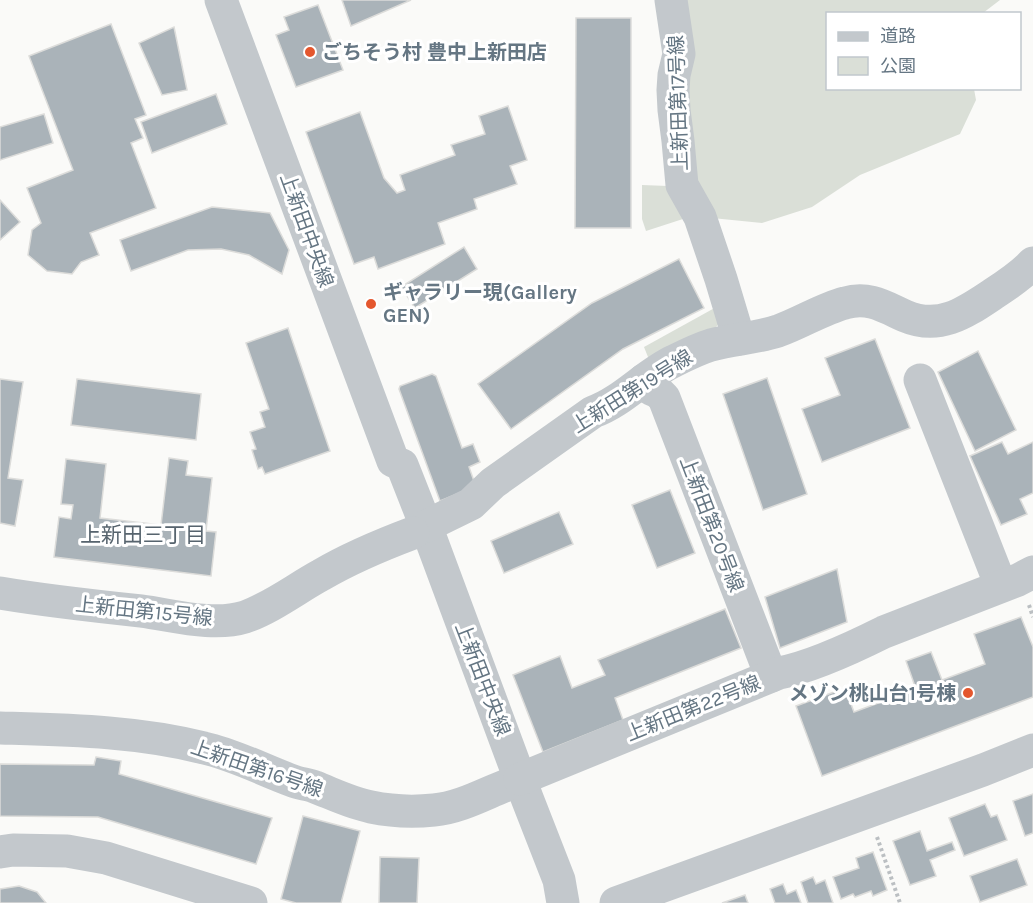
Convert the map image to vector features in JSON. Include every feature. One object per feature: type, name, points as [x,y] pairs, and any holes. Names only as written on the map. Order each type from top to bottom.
[{"type":"street","name":"上新田中央線","points":[[222,0],[393,461],[389,471],[419,529],[514,782],[545,885],[556,903]]},
{"type":"street","name":"上新田第17号線","points":[[671,0],[679,54],[673,90],[681,185],[700,217],[722,279],[739,339]]},
{"type":"street","name":"上新田第19号線","points":[[419,529],[471,504],[493,483],[593,412],[606,407],[671,362],[691,352],[710,345],[780,330],[847,302],[877,303],[906,316],[941,321],[964,312],[1010,282],[1033,263]]},
{"type":"street","name":"上新田第20号線","points":[[644,380],[651,389],[664,398],[771,676]]},
{"type":"street","points":[[920,380],[1001,586]]},
{"type":"street","name":"上新田第15号線","points":[[0,593],[201,620],[235,620],[269,605],[340,564],[419,529]]},
{"type":"street","name":"上新田第22号線","points":[[514,782],[771,676],[795,670],[1033,572]]},
{"type":"street","name":"上新田第16号線","points":[[0,728],[87,731],[171,741],[206,748],[356,803],[398,810],[447,808],[514,782]]},
{"type":"street","points":[[616,903],[1033,750]]},
{"type":"street","name":"上新田中央線","points":[[514,782],[559,880],[563,903]]},
{"type":"street","points":[[0,852],[13,850],[67,851],[106,858],[251,903]]},
{"type":"path","points":[[875,831],[900,903]]},
{"type":"green space","points":[[684,0],[1000,0],[984,12],[826,12],[826,90],[974,90],[976,100],[960,134],[860,175],[812,207],[762,223],[712,218],[696,184],[687,113]]},
{"type":"green space","points":[[642,185],[668,186],[686,218],[646,231],[642,219]]},
{"type":"green space","points":[[720,305],[721,322],[707,336],[650,362],[644,347]]},
{"type":"building","points":[[342,0],[411,0],[351,26]]},
{"type":"building","name":"ごちそう村 豊中上新田店","points":[[318,5],[343,70],[296,87],[276,35],[289,30],[284,17]]},
{"type":"building","points":[[576,18],[631,18],[631,228],[575,228]]},
{"type":"building","points":[[111,24],[146,115],[135,119],[143,138],[131,143],[156,208],[90,233],[99,255],[81,262],[72,274],[47,271],[28,255],[32,230],[41,223],[27,188],[73,170],[29,56]]},
{"type":"building","points":[[174,27],[187,90],[162,95],[139,43]]},
{"type":"building","points":[[216,94],[227,124],[152,153],[141,122]]},
{"type":"building","points":[[508,106],[527,160],[510,166],[517,184],[474,199],[477,209],[438,223],[445,244],[378,269],[374,257],[354,264],[306,132],[360,112],[384,178],[397,193],[405,190],[400,175],[455,155],[451,145],[485,134],[479,116]]},
{"type":"building","points":[[44,114],[53,143],[0,160],[0,127]]},
{"type":"building","points":[[0,200],[20,222],[0,240]]},
{"type":"building","points":[[212,207],[270,213],[289,250],[282,274],[249,255],[221,249],[188,250],[131,271],[120,240]]},
{"type":"building","points":[[464,247],[477,269],[415,308],[401,287]]},
{"type":"building","points":[[679,259],[704,308],[623,349],[511,429],[478,384],[592,303]]},
{"type":"building","points":[[288,328],[330,451],[265,474],[262,467],[258,469],[252,450],[256,449],[250,432],[265,427],[260,412],[269,409],[246,343]]},
{"type":"building","points":[[875,339],[910,428],[822,462],[802,409],[840,395],[825,358]]},
{"type":"building","points":[[978,351],[1016,430],[975,451],[938,372]]},
{"type":"building","points":[[432,374],[436,376],[462,448],[473,444],[480,462],[469,467],[475,484],[467,490],[440,501],[399,389],[400,386]]},
{"type":"building","points":[[767,378],[807,494],[763,510],[723,394]]},
{"type":"building","points":[[0,379],[23,382],[8,478],[23,480],[15,526],[0,523]]},
{"type":"building","points":[[77,379],[201,394],[196,440],[71,425]]},
{"type":"building","points":[[1002,442],[1008,454],[1033,442],[1033,493],[1020,499],[1027,514],[1001,525],[970,456]]},
{"type":"building","points":[[169,458],[188,461],[186,475],[212,478],[206,531],[216,532],[211,576],[54,557],[59,517],[71,519],[73,505],[61,504],[66,459],[106,464],[100,518],[161,525]]},
{"type":"building","points":[[670,490],[695,553],[657,568],[632,505]]},
{"type":"building","points":[[559,512],[573,544],[504,573],[491,541]]},
{"type":"building","points":[[837,569],[847,622],[780,648],[765,597]]},
{"type":"building","points":[[725,609],[741,648],[615,698],[623,720],[543,752],[513,675],[560,656],[572,688],[605,675],[598,660]]},
{"type":"building","name":"メゾン桃山台1号棟","points":[[1021,617],[1033,647],[1033,697],[822,776],[796,706],[845,688],[854,712],[916,689],[906,661],[931,652],[942,680],[985,664],[974,634]]},
{"type":"building","points":[[96,757],[121,761],[119,774],[272,818],[256,864],[98,817],[0,816],[0,764],[94,765]]},
{"type":"building","points":[[1033,794],[1033,833],[1025,836],[1013,801]]},
{"type":"building","points":[[985,804],[991,817],[997,815],[1007,840],[964,856],[949,818]]},
{"type":"building","points":[[303,816],[360,831],[341,903],[296,903],[281,899]]},
{"type":"building","points":[[920,831],[927,851],[952,842],[955,850],[930,860],[936,876],[910,885],[893,841]]},
{"type":"building","points":[[873,852],[887,890],[873,896],[871,891],[841,899],[833,877],[859,868],[856,858]]},
{"type":"building","points":[[380,857],[419,858],[417,903],[379,903]]},
{"type":"building","points":[[1017,859],[1027,885],[980,902],[970,876]]},
{"type":"building","points":[[813,877],[816,884],[825,880],[833,903],[808,903],[801,882]]},
{"type":"building","points":[[783,884],[787,894],[796,890],[801,903],[775,903],[770,889]]},
{"type":"building","points":[[19,886],[37,892],[46,903],[0,903],[0,889]]},
{"type":"building","points":[[745,895],[748,903],[722,903]]},
{"type":"place","name":"ごちそう村 豊中上新田店","points":[[310,52]]},
{"type":"place","name":"ギャラリー現(Gallery GEN)","points":[[371,304]]},
{"type":"place","name":"メゾン桃山台1号棟","points":[[968,693]]},
{"type":"district","name":"上新田三丁目","points":[[143,535]]}]
